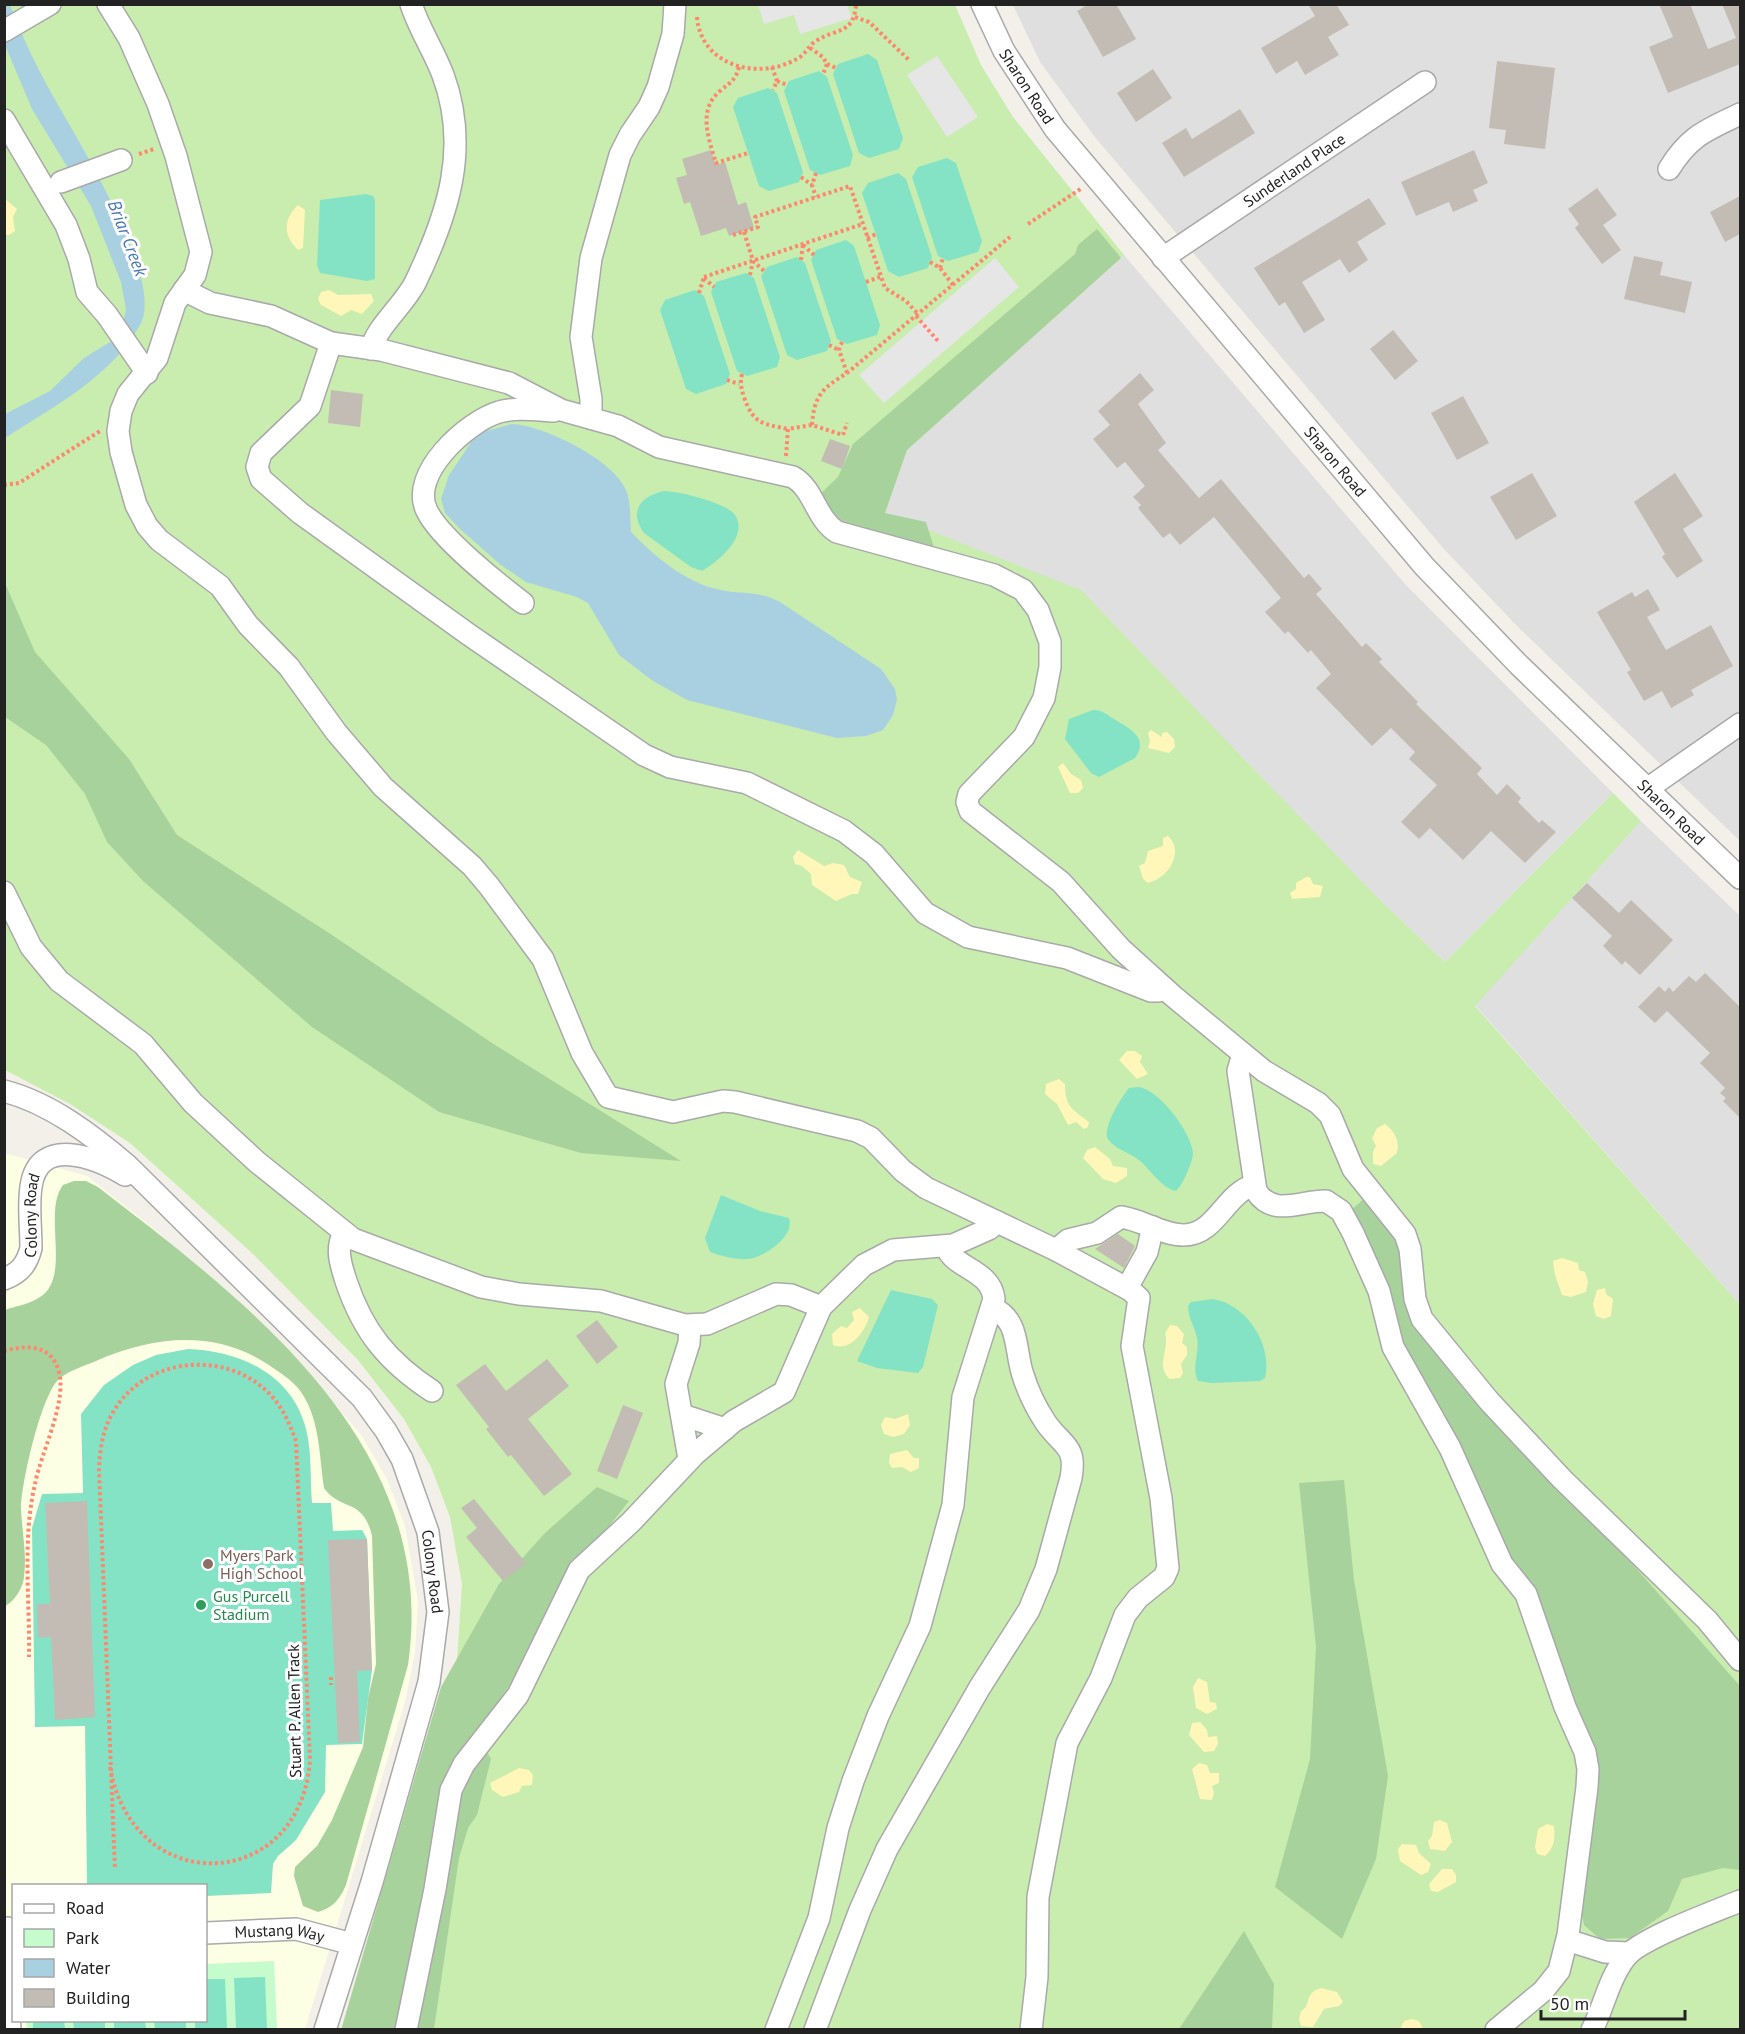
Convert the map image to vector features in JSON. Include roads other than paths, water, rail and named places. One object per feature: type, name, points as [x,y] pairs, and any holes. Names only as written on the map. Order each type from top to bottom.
[{"type":"street","points":[[4,31],[50,4]]},
{"type":"street","points":[[371,349],[377,336],[416,283],[445,215],[453,178],[455,140],[447,88],[411,4]]},
{"type":"street","points":[[591,418],[591,399],[581,337],[591,258],[620,155],[626,141],[649,107],[658,87],[673,34],[675,4]]},
{"type":"street","name":"Sharon Road","points":[[982,4],[1004,51],[1024,86],[1096,179],[1424,566],[1497,643],[1740,878]]},
{"type":"street","points":[[117,8],[150,85],[171,143],[201,252],[198,269],[175,303],[160,351],[143,367],[125,399],[119,429],[123,465],[136,505],[147,526],[159,540],[220,586],[248,625],[289,667],[368,771],[403,806],[472,866],[489,886],[543,959],[582,1053],[608,1097],[673,1112],[723,1101],[735,1102],[857,1131],[871,1138],[903,1171],[926,1188],[1056,1250],[1126,1288],[1140,1300],[1132,1346],[1161,1498],[1168,1568],[1164,1576],[1138,1598],[1125,1615],[1106,1668],[1073,1729],[1065,1749],[1038,1897],[1037,1977],[1032,2030]]},
{"type":"street","name":"Sunderland Place","points":[[1162,258],[1425,82]]},
{"type":"street","points":[[1669,169],[1682,147],[1691,140],[1740,114]]},
{"type":"street","points":[[4,120],[66,225],[79,259],[85,289],[107,315],[143,367]]},
{"type":"street","points":[[61,182],[121,160]]},
{"type":"street","points":[[184,290],[210,303],[271,316],[331,343],[371,349],[509,383],[557,408],[618,426],[659,447],[785,475],[800,482],[827,525],[837,532],[994,575],[1023,590],[1033,600],[1050,642],[1050,667],[1044,698],[1024,737],[971,790],[967,806],[974,815],[1061,882],[1121,950],[1164,988],[1279,1082],[1318,1103],[1330,1115],[1348,1161],[1405,1234],[1410,1250],[1415,1299],[1422,1319],[1465,1372],[1562,1479],[1707,1620],[1740,1660]]},
{"type":"street","points":[[331,343],[310,406],[264,448],[257,462],[258,475],[264,483],[300,513],[468,634],[644,755],[670,767],[747,783],[850,835],[880,861],[918,907],[938,922],[982,942],[1067,958],[1151,991],[1164,988]]},
{"type":"street","points":[[523,603],[476,564],[435,522],[426,509],[424,494],[439,457],[476,422],[506,410],[554,411],[557,408]]},
{"type":"street","points":[[1647,789],[1740,724]]},
{"type":"street","points":[[4,892],[31,947],[59,981],[143,1044],[207,1117],[257,1162],[353,1239],[481,1287],[534,1296],[601,1301],[690,1326],[707,1324],[776,1294],[791,1296],[821,1307]]},
{"type":"street","points":[[1243,1054],[1238,1071],[1254,1185],[1258,1195],[1272,1205],[1293,1206],[1326,1201],[1341,1211],[1376,1284],[1392,1347],[1450,1448],[1499,1560],[1526,1594],[1556,1684],[1582,1744],[1588,1769],[1567,1940],[1555,1977],[1543,1991],[1496,2030]]},
{"type":"street","name":"Colony Road","points":[[4,1091],[41,1106],[95,1137],[362,1398],[402,1459],[428,1532],[437,1596],[433,1661],[424,1701],[372,1882],[325,2030]]},
{"type":"street","name":"Colony Road","points":[[4,1279],[16,1275],[29,1258],[31,1185],[42,1165],[57,1155],[75,1154],[97,1160],[160,1199]]},
{"type":"street","points":[[1056,1250],[1068,1240],[1097,1233],[1121,1217],[1181,1235],[1195,1233],[1211,1222],[1240,1191],[1254,1185]]},
{"type":"street","points":[[406,2030],[435,1889],[446,1811],[459,1771],[518,1695],[579,1570],[631,1522],[689,1459],[743,1415],[780,1395],[786,1389],[821,1307],[853,1275],[879,1255],[902,1248],[947,1247],[989,1229],[997,1222]]},
{"type":"street","points":[[1126,1288],[1147,1252],[1153,1227]]},
{"type":"street","points":[[344,1233],[339,1246],[340,1263],[357,1311],[368,1333],[394,1362],[432,1391]]},
{"type":"street","points":[[776,2030],[819,1918],[838,1828],[851,1787],[878,1716],[920,1626],[953,1505],[963,1398],[993,1308],[994,1295],[990,1286],[978,1273],[949,1254],[947,1247]]},
{"type":"street","points":[[815,2030],[860,1910],[887,1849],[980,1687],[1024,1620],[1038,1591],[1071,1478],[1071,1450],[1043,1418],[1026,1383],[1013,1328],[1006,1317],[993,1308]]},
{"type":"street","points":[[689,1459],[676,1377],[688,1343],[690,1326]]},
{"type":"street","points":[[682,1415],[725,1429]]},
{"type":"street","points":[[1592,2030],[1614,1976],[1629,1953],[1689,1922],[1740,1901]]},
{"type":"street","points":[[9,1928],[5,1950],[10,2030]]},
{"type":"street","name":"Mustang Way","points":[[207,1933],[296,1929],[352,1944]]},
{"type":"street","points":[[1567,1940],[1600,1950],[1629,1953]]},
{"type":"water","points":[[5,5],[10,5],[24,40],[115,209],[141,276],[145,304],[140,325],[114,360],[61,403],[5,438],[5,414],[50,391],[84,358],[110,342],[122,326],[126,310],[121,282],[91,206],[32,109],[5,45]]},
{"type":"water","points":[[512,424],[559,437],[593,456],[607,467],[619,479],[628,495],[631,532],[672,568],[708,587],[772,598],[881,669],[895,689],[897,700],[893,715],[883,730],[866,736],[837,738],[687,700],[653,681],[619,655],[588,603],[577,597],[526,582],[501,565],[445,513],[441,499],[449,475],[472,441],[483,432]]},
{"type":"place","name":"Myers Park High School","points":[[208,1564]]},
{"type":"place","name":"Gus Purcell Stadium","points":[[201,1605]]},
{"type":"water label","name":"Briar Creek","points":[[128,238]]}]
